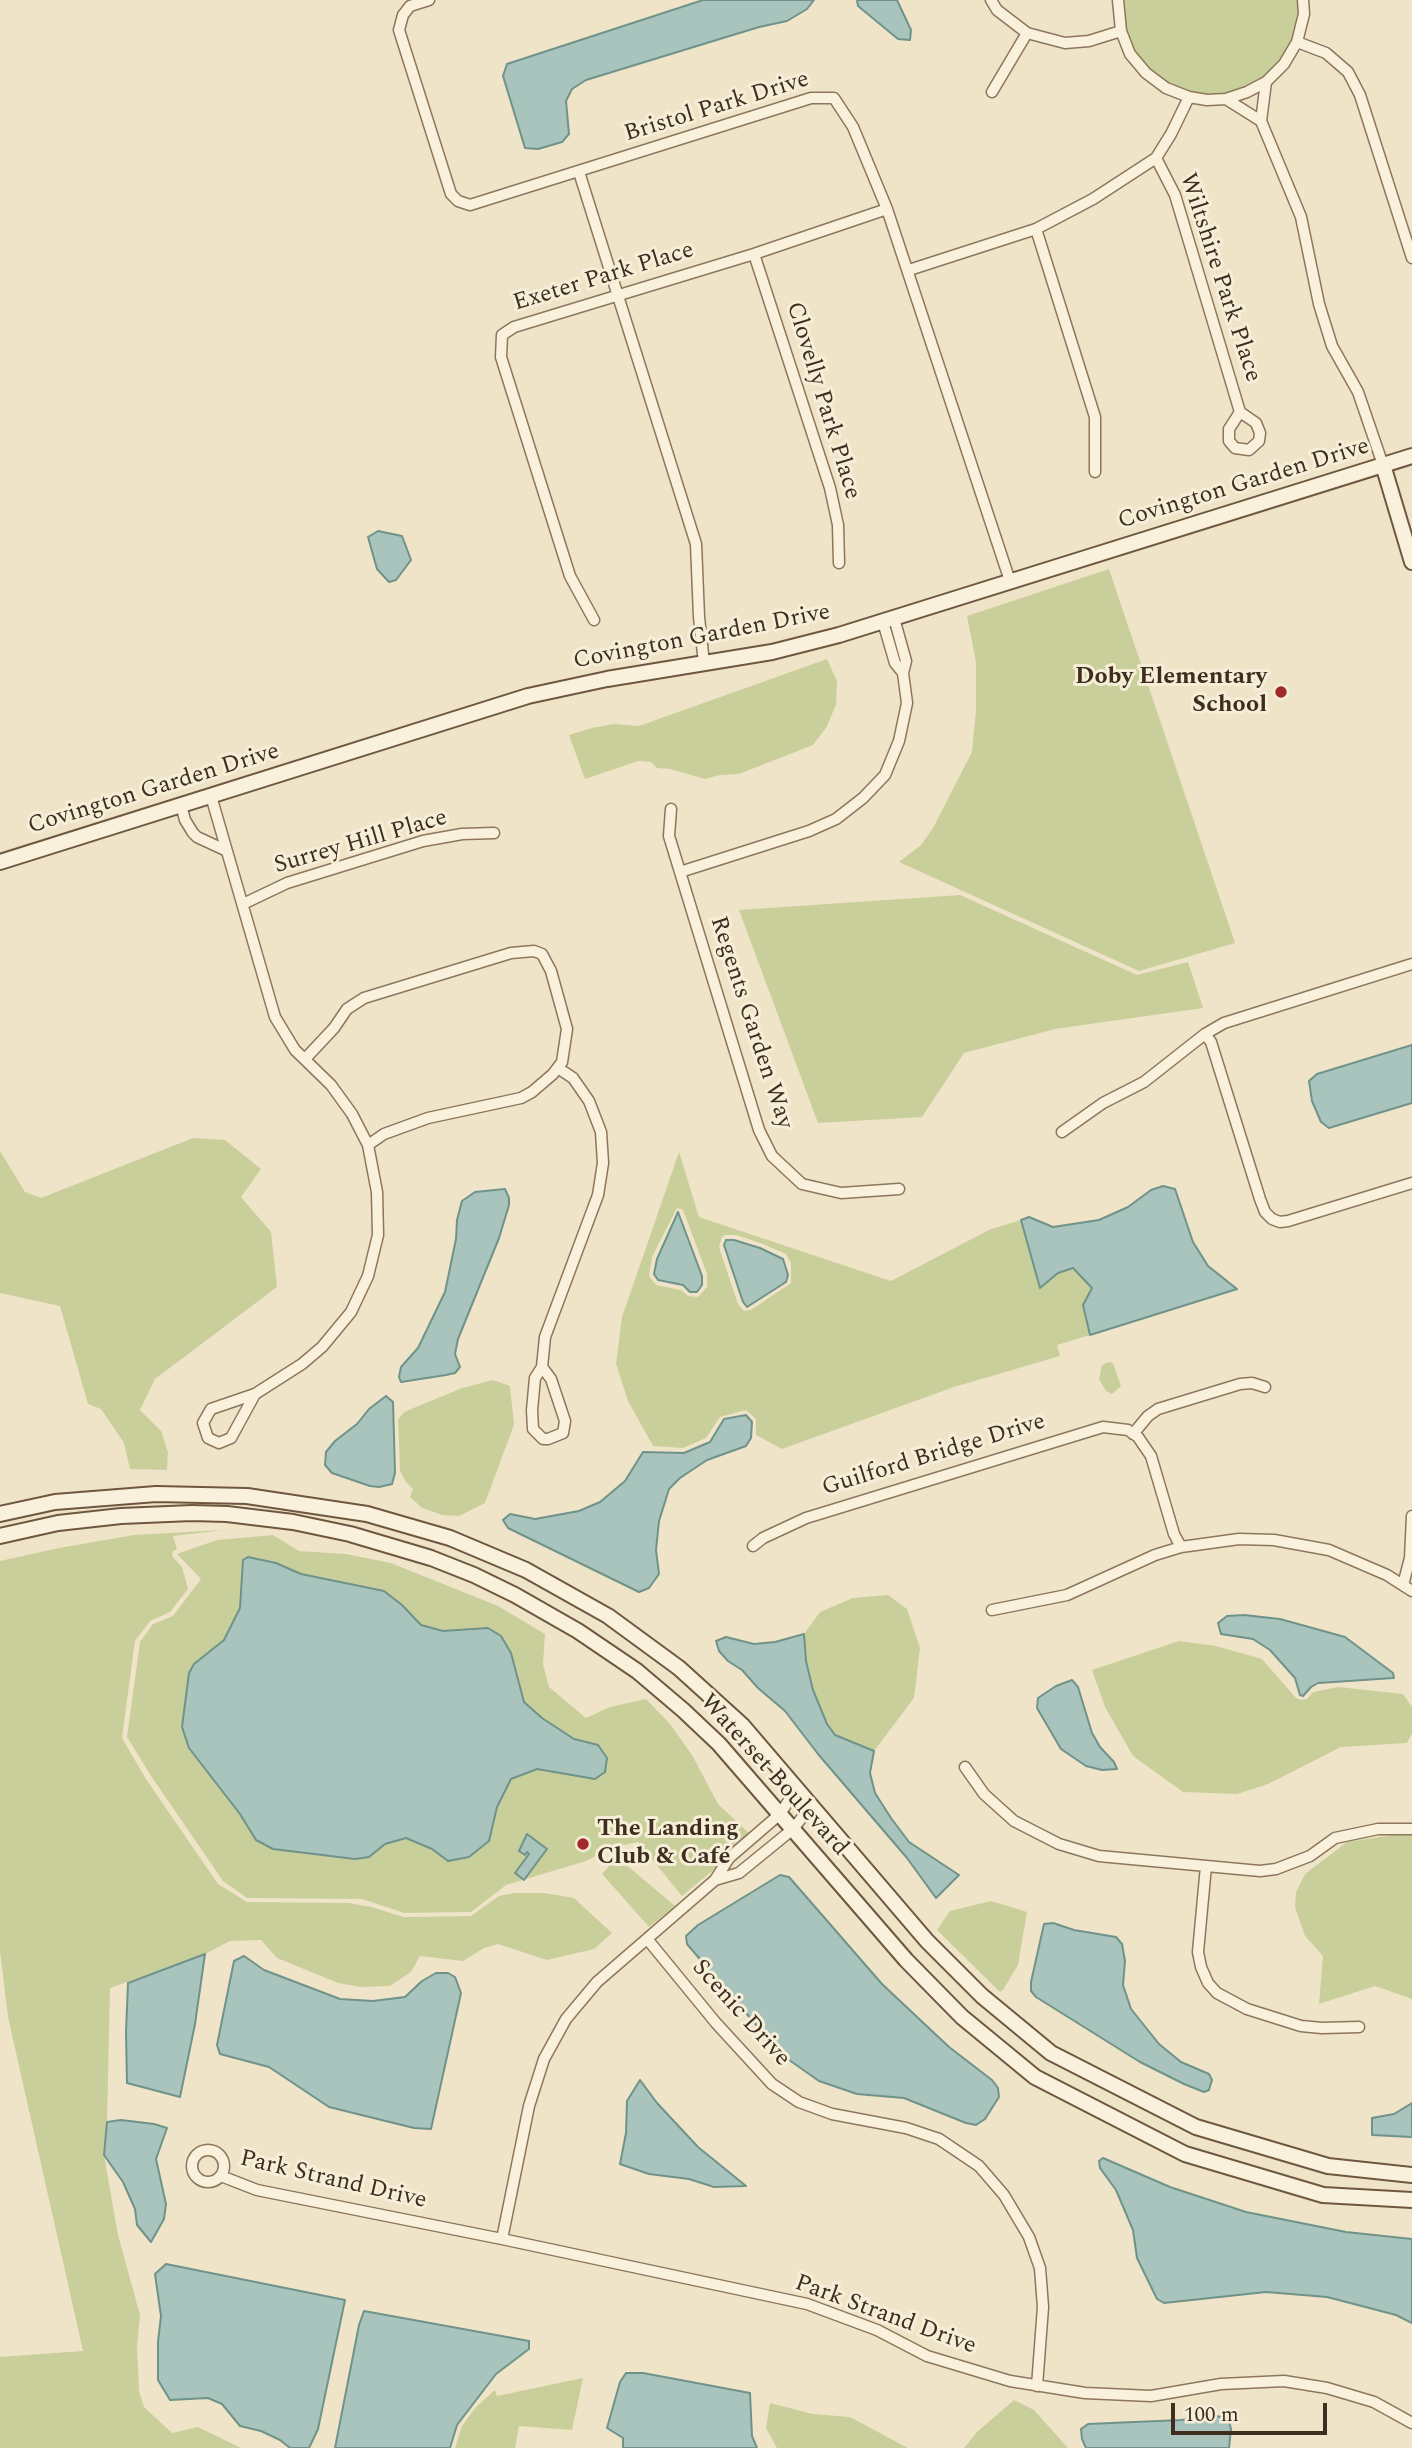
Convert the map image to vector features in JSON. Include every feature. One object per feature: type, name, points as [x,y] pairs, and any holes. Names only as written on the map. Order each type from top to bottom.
[{"type":"street","name":"Bristol Park Drive","points":[[429,0],[410,6],[402,15],[399,30],[451,194],[458,201],[470,205],[811,98],[834,98],[853,127],[887,209],[1010,581]]},
{"type":"street","points":[[991,0],[997,10],[1027,33],[1065,43],[1088,41],[1121,31]]},
{"type":"street","points":[[1118,0],[1121,31],[1130,54],[1146,73],[1166,88],[1189,97],[1207,100],[1226,99],[1247,92],[1266,82],[1284,64],[1297,42],[1304,14],[1303,0]]},
{"type":"street","points":[[992,92],[1027,33]]},
{"type":"street","points":[[1297,42],[1326,53],[1348,72],[1360,95],[1412,258]]},
{"type":"street","points":[[1266,82],[1261,121],[1301,217],[1319,304],[1332,346],[1357,392],[1383,465],[1412,562]]},
{"type":"street","points":[[909,270],[1036,229],[1093,199],[1156,158],[1189,97]]},
{"type":"street","points":[[1226,99],[1261,121]]},
{"type":"street","name":"Wiltshire Park Place","points":[[1156,158],[1175,195],[1240,412]]},
{"type":"street","points":[[579,172],[696,544],[704,663]]},
{"type":"street","name":"Exeter Park Place","points":[[594,620],[570,576],[501,358],[502,335],[514,327],[754,254],[887,209]]},
{"type":"street","points":[[1036,229],[1095,417],[1095,472]]},
{"type":"street","name":"Clovelly Park Place","points":[[754,254],[830,488],[838,525],[839,563]]},
{"type":"street","name":"Covington Garden Drive","points":[[0,862],[528,696],[607,678],[772,652],[889,620],[1412,456]]},
{"type":"street","points":[[680,872],[809,831],[836,819],[863,798],[885,775],[899,741],[907,703],[904,673],[895,663],[889,620]]},
{"type":"street","points":[[211,796],[275,1017],[288,1041],[343,1099],[368,1145],[377,1192],[378,1235],[368,1276],[351,1312],[321,1347],[302,1364],[255,1394],[211,1409],[203,1423],[208,1438],[219,1443],[231,1438],[255,1394]]},
{"type":"street","points":[[181,805],[185,821],[197,838],[225,850]]},
{"type":"street","name":"Regents Garden Way","points":[[671,809],[669,836],[759,1130],[772,1156],[802,1184],[841,1193],[899,1189]]},
{"type":"street","name":"Surrey Hill Place","points":[[243,904],[287,883],[424,841],[462,834],[494,833]]},
{"type":"street","points":[[305,1059],[355,1002],[523,950],[542,954],[548,963],[565,1014],[566,1042],[558,1068],[543,1084],[521,1098],[428,1118],[384,1134],[368,1145]]},
{"type":"street","points":[[1062,1132],[1103,1103],[1144,1082],[1205,1034],[1224,1023],[1412,964]]},
{"type":"street","points":[[1205,1034],[1211,1042],[1260,1199],[1265,1212],[1272,1219],[1288,1221],[1412,1183]]},
{"type":"street","points":[[541,1367],[551,1379],[565,1421],[563,1433],[548,1439],[538,1435],[532,1421],[535,1378],[541,1367],[545,1337],[598,1195],[603,1163],[601,1132],[589,1101],[573,1078],[558,1068]]},
{"type":"street","points":[[1181,1547],[1174,1534],[1151,1456],[1133,1434],[1148,1416],[1158,1409],[1240,1384],[1252,1383],[1265,1387]]},
{"type":"street","name":"Guilford Bridge Drive","points":[[753,1546],[763,1538],[806,1518],[1081,1433],[1115,1427],[1133,1434]]},
{"type":"street","name":"Waterset Boulevard","points":[[0,1514],[55,1503],[156,1494],[247,1496],[367,1514],[450,1538],[526,1570],[608,1616],[679,1668],[743,1726],[927,1941],[982,1996],[1051,2053],[1196,2127],[1328,2166],[1412,2175]]},
{"type":"street","name":"Waterset Boulevard","points":[[0,1536],[58,1523],[121,1516],[227,1514],[293,1522],[350,1534],[431,1558],[515,1595],[578,1631],[636,1671],[683,1710],[719,1744],[906,1960],[962,2017],[1035,2077],[1185,2154],[1323,2195],[1412,2200]]},
{"type":"street","points":[[992,1610],[1067,1595],[1156,1555],[1181,1547],[1239,1539],[1274,1540],[1311,1546],[1349,1558],[1408,1588],[1412,1516]]},
{"type":"street","points":[[965,1766],[984,1794],[1013,1821],[1059,1844],[1099,1856],[1260,1871],[1276,1869],[1310,1856],[1335,1838],[1378,1829],[1412,1829]]},
{"type":"street","points":[[502,2239],[529,2106],[544,2059],[566,2019],[597,1982],[715,1880],[729,1858],[780,1814],[797,1787]]},
{"type":"street","points":[[715,1880],[739,1872],[793,1829],[812,1805]]},
{"type":"street","points":[[1206,1866],[1198,1952],[1204,1975],[1217,1993],[1247,2009],[1301,2026],[1359,2027]]},
{"type":"street","name":"Scenic Drive","points":[[648,1940],[716,2023],[772,2084],[799,2102],[832,2114],[906,2128],[939,2139],[979,2166],[1004,2195],[1029,2237],[1040,2268],[1043,2307],[1037,2386]]},
{"type":"street","name":"Park Strand Drive","points":[[220,2176],[257,2190],[807,2304],[877,2330],[938,2360],[1010,2381],[1085,2393],[1151,2396],[1222,2384],[1284,2381],[1327,2388],[1374,2402],[1412,2423]]},
{"type":"green space","points":[[1118,0],[1303,0],[1297,42],[1266,82],[1226,99],[1166,88],[1130,54]]},
{"type":"green space","points":[[1109,569],[1235,943],[1139,971],[899,862],[921,845],[933,828],[972,752],[976,710],[976,662],[967,616]]},
{"type":"green space","points":[[827,659],[837,681],[836,705],[826,728],[813,745],[739,774],[705,779],[657,768],[651,762],[638,761],[585,779],[569,735],[614,724],[639,726]]},
{"type":"green space","points":[[960,895],[1137,975],[1188,962],[1203,1008],[1055,1029],[964,1053],[922,1117],[818,1123],[739,910]]},
{"type":"green space","points":[[193,1138],[225,1140],[261,1169],[241,1197],[271,1232],[277,1287],[155,1379],[140,1410],[161,1431],[168,1452],[167,1470],[130,1469],[124,1443],[101,1409],[88,1404],[60,1306],[0,1293],[0,1151],[25,1192],[41,1198]]},
{"type":"green space","points":[[679,1152],[699,1217],[891,1281],[991,1229],[1021,1220],[1040,1288],[1058,1273],[1073,1268],[1092,1288],[1083,1305],[1090,1335],[1057,1345],[1060,1356],[954,1387],[782,1449],[756,1435],[756,1419],[746,1410],[720,1417],[706,1438],[683,1448],[653,1446],[628,1401],[616,1364],[622,1317]],"holes":[[[677,1208],[683,1210],[707,1274],[707,1287],[698,1297],[656,1285],[649,1276],[652,1257]],[[725,1235],[736,1235],[786,1254],[791,1263],[791,1283],[751,1310],[744,1311],[738,1304],[719,1247]]]},
{"type":"green space","points":[[1113,1363],[1121,1386],[1112,1394],[1106,1391],[1099,1379],[1102,1365]]},
{"type":"green space","points":[[493,1380],[510,1386],[514,1425],[485,1503],[459,1516],[442,1515],[422,1508],[410,1497],[413,1489],[400,1471],[398,1420],[404,1412],[462,1388]]},
{"type":"green space","points":[[224,1530],[173,1536],[177,1549],[172,1556],[182,1567],[188,1589],[170,1612],[150,1621],[135,1641],[122,1738],[146,1779],[218,1884],[247,1902],[349,1903],[404,1917],[471,1916],[499,1896],[544,1893],[574,1898],[612,1933],[594,1949],[547,1960],[498,1944],[484,1948],[463,1961],[420,1956],[411,1972],[390,1986],[361,1987],[338,1983],[277,1958],[261,1940],[230,1941],[205,1954],[110,1988],[104,2155],[118,2235],[140,2315],[137,2347],[139,2391],[144,2407],[172,2433],[198,2427],[241,2448],[0,2448],[0,2357],[83,2351],[8,2017],[0,1951],[0,1561],[134,1535]]},
{"type":"green space","points":[[273,1535],[299,1551],[346,1554],[391,1563],[498,1606],[545,1634],[543,1664],[549,1687],[586,1718],[610,1707],[646,1699],[670,1724],[692,1755],[718,1804],[753,1837],[682,1896],[638,1842],[614,1847],[586,1861],[506,1885],[471,1912],[404,1913],[362,1899],[247,1898],[223,1881],[127,1737],[140,1642],[153,1624],[173,1616],[201,1579],[177,1554],[217,1540]]},
{"type":"green space","points":[[888,1595],[907,1609],[920,1648],[914,1698],[874,1751],[834,1735],[827,1724],[813,1690],[806,1661],[804,1634],[820,1612],[853,1598]]},
{"type":"green space","points":[[1179,1641],[1216,1646],[1262,1659],[1296,1698],[1301,1700],[1307,1699],[1313,1692],[1338,1687],[1403,1694],[1412,1707],[1412,1733],[1407,1743],[1341,1747],[1268,1784],[1237,1794],[1183,1792],[1133,1756],[1105,1707],[1092,1670]]},
{"type":"green space","points":[[1412,1834],[1412,1999],[1375,1986],[1319,2004],[1323,1956],[1305,1936],[1295,1907],[1296,1892],[1305,1874],[1347,1842]]},
{"type":"green space","points":[[617,1857],[675,1906],[649,1927],[602,1874]]},
{"type":"green space","points":[[991,1901],[1027,1912],[1018,1965],[1000,1992],[937,1930],[950,1911]]},
{"type":"green space","points":[[583,2378],[572,2430],[519,2426],[515,2448],[455,2448],[462,2426],[476,2407],[495,2390],[497,2396]]},
{"type":"green space","points":[[1014,2400],[1034,2410],[1068,2448],[964,2448],[977,2432]]},
{"type":"green space","points":[[770,2403],[813,2414],[850,2417],[908,2448],[777,2448],[766,2428]]},
{"type":"water","points":[[703,0],[814,0],[807,9],[787,21],[759,27],[586,80],[572,89],[566,101],[569,134],[562,142],[538,149],[525,148],[503,76],[507,64]]},
{"type":"water","points":[[857,0],[897,0],[911,30],[910,40],[898,39],[858,6]]},
{"type":"water","points":[[378,531],[402,536],[411,560],[396,580],[389,582],[377,569],[368,537]]},
{"type":"water","points":[[1412,1045],[1412,1103],[1329,1128],[1321,1122],[1312,1101],[1309,1081],[1317,1074]]},
{"type":"water","points":[[1163,1186],[1175,1189],[1193,1242],[1208,1266],[1237,1289],[1090,1335],[1083,1305],[1092,1288],[1073,1268],[1058,1273],[1040,1288],[1021,1220],[1029,1217],[1053,1227],[1099,1220],[1128,1207],[1151,1190]]},
{"type":"water","points":[[505,1189],[509,1205],[499,1238],[458,1339],[455,1354],[460,1367],[455,1373],[401,1382],[401,1367],[418,1348],[445,1292],[462,1201],[475,1192]]},
{"type":"water","points":[[678,1212],[702,1276],[702,1285],[697,1292],[690,1292],[683,1285],[658,1280],[654,1274],[657,1259]]},
{"type":"water","points":[[726,1240],[760,1248],[783,1259],[788,1275],[786,1282],[747,1307],[724,1245]]},
{"type":"water","points":[[386,1396],[393,1402],[395,1473],[392,1484],[370,1486],[332,1473],[325,1465],[326,1452]]},
{"type":"water","points":[[746,1415],[752,1422],[751,1438],[746,1446],[707,1460],[669,1489],[659,1521],[656,1550],[659,1574],[649,1588],[639,1592],[508,1528],[503,1520],[510,1514],[535,1519],[579,1511],[600,1502],[625,1481],[643,1452],[684,1453],[710,1442],[724,1419]]},
{"type":"water","points":[[248,1557],[276,1563],[301,1574],[384,1591],[421,1625],[443,1631],[488,1628],[501,1636],[511,1653],[524,1702],[542,1718],[574,1739],[598,1745],[607,1758],[605,1772],[595,1779],[537,1769],[511,1779],[497,1807],[489,1841],[469,1857],[448,1861],[432,1849],[406,1838],[385,1844],[369,1857],[355,1859],[273,1849],[256,1840],[240,1814],[189,1748],[182,1727],[189,1673],[194,1664],[224,1640],[240,1608],[243,1560]]},
{"type":"water","points":[[1227,1616],[1280,1619],[1345,1637],[1393,1673],[1394,1678],[1318,1683],[1303,1696],[1300,1695],[1295,1678],[1270,1650],[1253,1639],[1221,1634],[1218,1623]]},
{"type":"water","points":[[804,1634],[806,1661],[813,1690],[827,1724],[835,1735],[874,1751],[870,1773],[875,1793],[891,1818],[909,1842],[959,1875],[936,1898],[907,1858],[785,1711],[742,1670],[728,1661],[719,1651],[716,1641],[726,1637],[754,1644],[775,1642]]},
{"type":"water","points":[[1072,1680],[1078,1687],[1092,1733],[1117,1769],[1102,1770],[1086,1766],[1061,1749],[1037,1708],[1038,1698],[1056,1686]]},
{"type":"water","points":[[527,1834],[547,1849],[524,1880],[515,1873],[529,1854],[527,1852],[525,1855],[519,1851]]},
{"type":"water","points":[[780,1875],[789,1877],[882,1984],[949,2047],[992,2080],[998,2088],[999,2097],[985,2119],[976,2125],[966,2123],[904,2098],[857,2094],[819,2081],[782,2055],[687,1944],[686,1936],[698,1925]]},
{"type":"water","points":[[1053,1923],[1074,1930],[1116,1937],[1122,1944],[1125,1961],[1123,1985],[1131,2009],[1159,2044],[1181,2062],[1209,2074],[1212,2080],[1209,2090],[1204,2092],[1184,2084],[1140,2062],[1036,1997],[1031,1991],[1031,1982],[1044,1924]]},
{"type":"water","points":[[205,1954],[195,2024],[180,2097],[127,2083],[128,1983]]},
{"type":"water","points":[[244,1956],[264,1970],[340,1999],[373,2001],[405,1997],[422,1981],[436,1973],[448,1973],[455,1977],[461,1993],[431,2129],[414,2128],[329,2107],[269,2067],[220,2054],[217,2045],[234,1961]]},
{"type":"water","points":[[640,2080],[657,2103],[698,2147],[746,2186],[714,2187],[689,2179],[649,2174],[620,2164],[626,2133],[627,2101]]},
{"type":"water","points":[[1412,2103],[1412,2137],[1372,2135],[1372,2118],[1394,2114]]},
{"type":"water","points":[[121,2120],[167,2128],[156,2159],[166,2204],[164,2219],[151,2242],[137,2225],[135,2209],[123,2182],[104,2155],[107,2122]]},
{"type":"water","points":[[1103,2158],[1170,2187],[1246,2212],[1346,2232],[1412,2239],[1412,2323],[1396,2315],[1327,2297],[1266,2292],[1164,2303],[1157,2299],[1137,2258],[1133,2230],[1116,2190],[1100,2168],[1099,2161]]},
{"type":"water","points":[[166,2264],[345,2300],[318,2429],[309,2448],[290,2448],[261,2431],[240,2426],[222,2404],[208,2398],[170,2400],[158,2380],[161,2316],[155,2274]]},
{"type":"water","points":[[364,2311],[529,2341],[529,2349],[496,2374],[457,2425],[450,2448],[335,2448]]},
{"type":"water","points":[[626,2373],[643,2373],[750,2393],[752,2436],[757,2448],[623,2448],[623,2438],[607,2428],[620,2382]]},
{"type":"water","points":[[1216,2416],[1228,2418],[1231,2429],[1229,2448],[1086,2448],[1082,2439],[1081,2429],[1088,2424]]},
{"type":"place","name":"Doby Elementary School","points":[[1281,692]]},
{"type":"place","name":"The Landing Club & Café","points":[[583,1844]]}]
